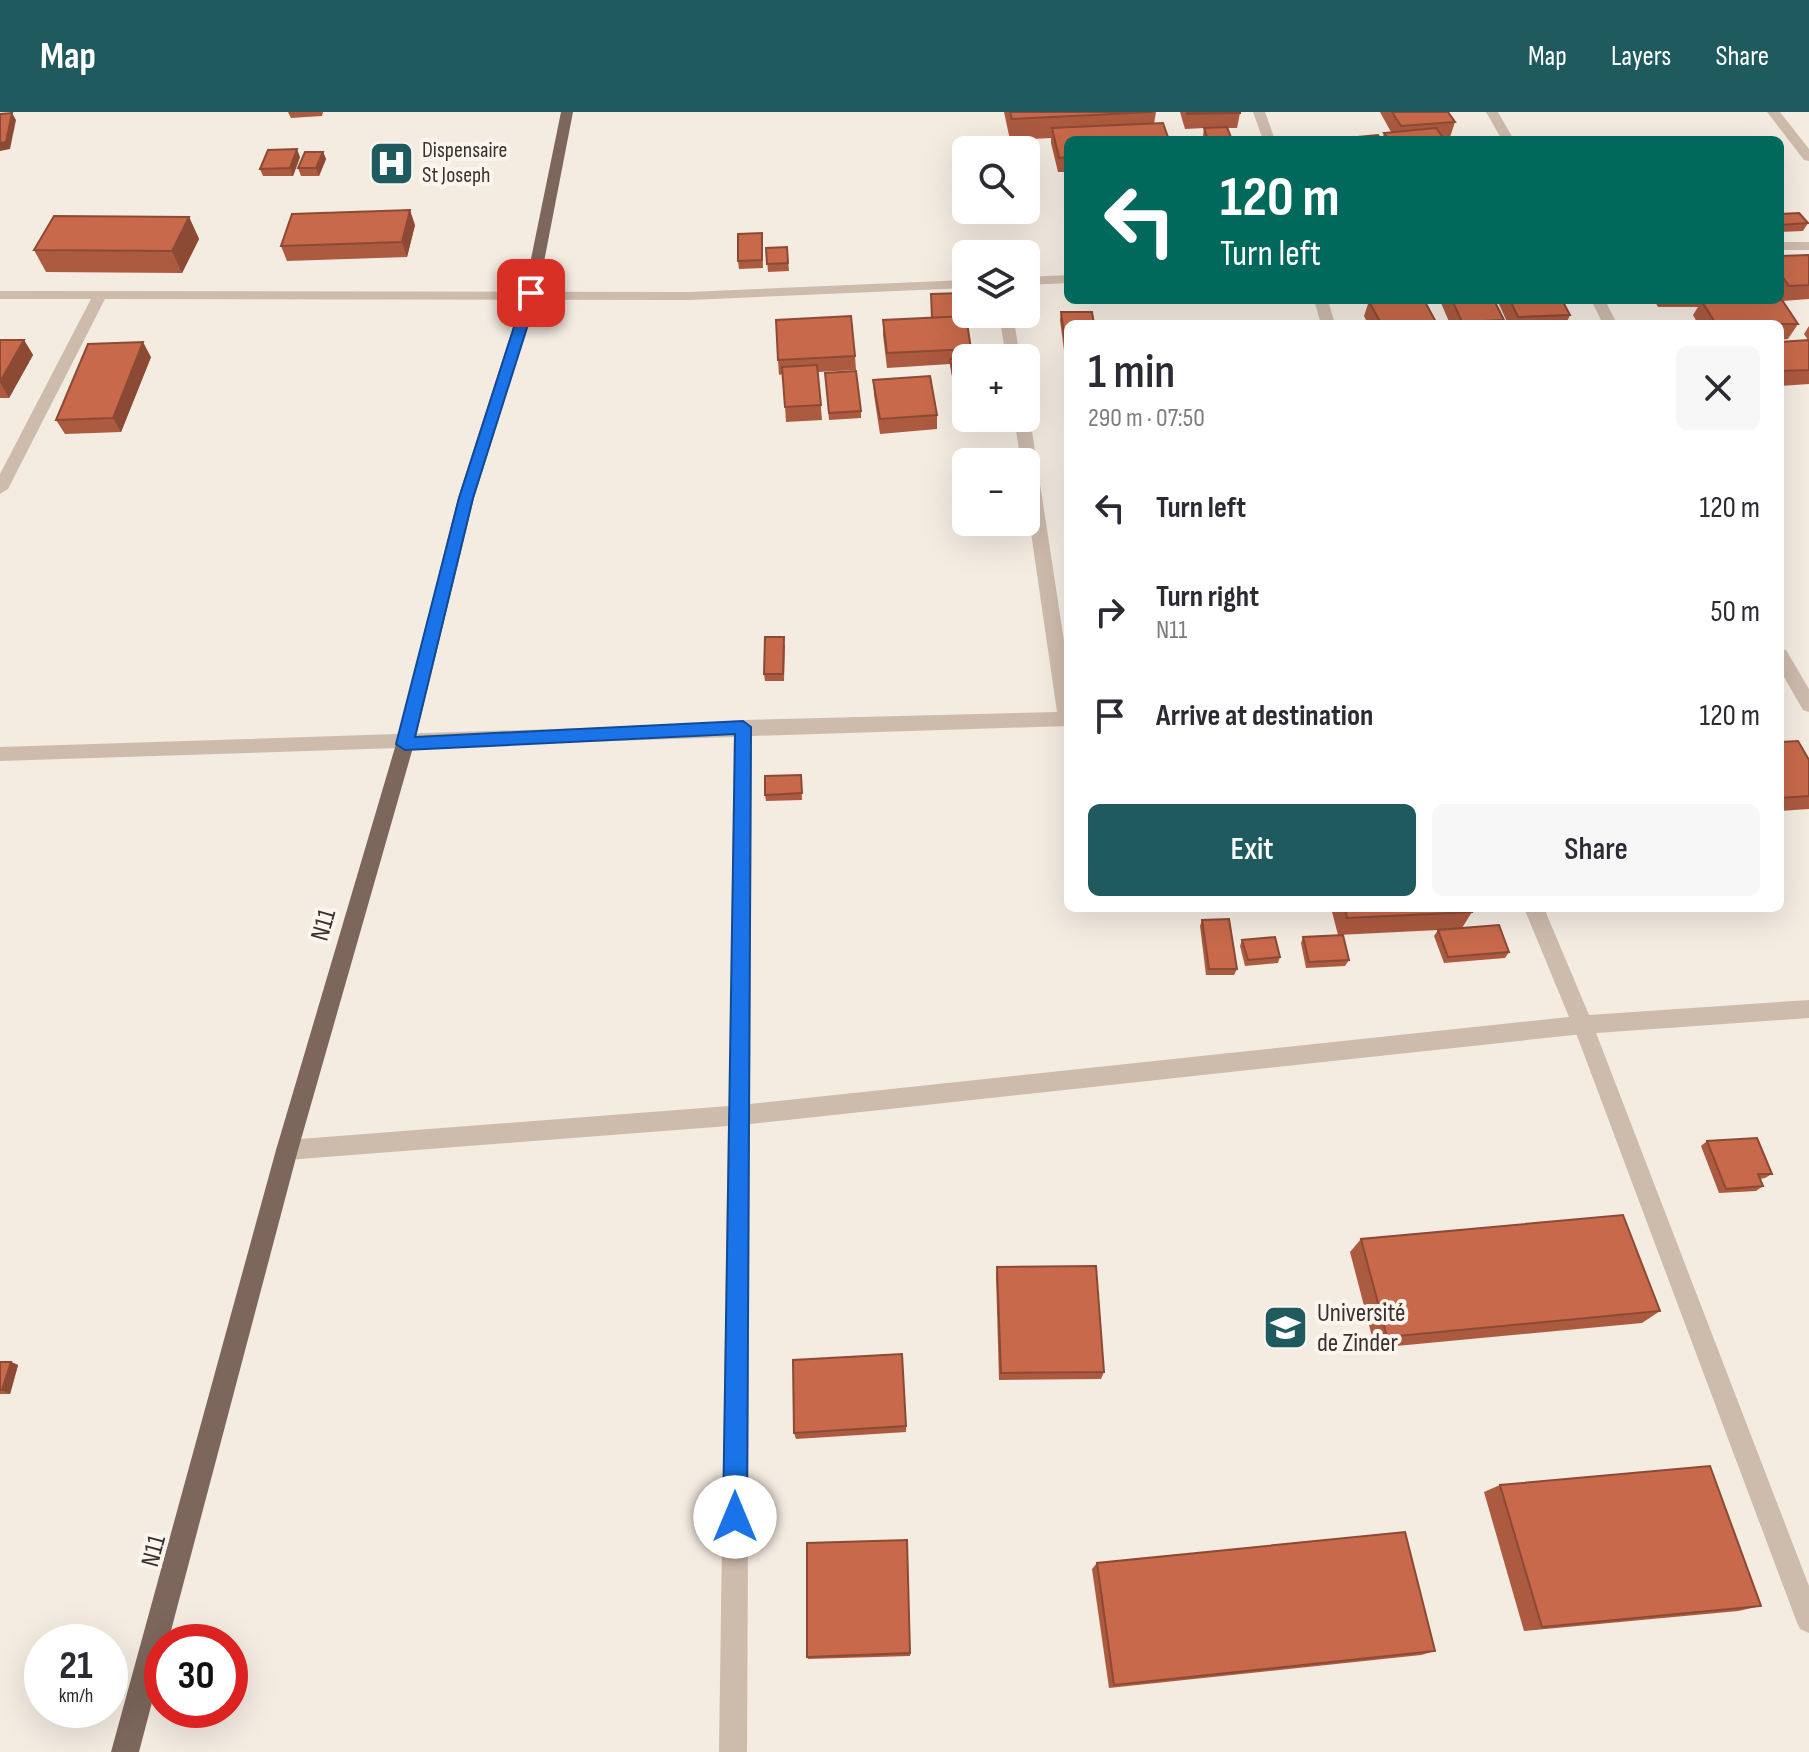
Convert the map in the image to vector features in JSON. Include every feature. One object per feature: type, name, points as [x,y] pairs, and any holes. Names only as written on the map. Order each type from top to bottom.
[{"type":"main road","name":"N11","points":[[125,1752],[287,1150],[405,744],[466,498],[531,293],[567,112]]},
{"type":"street","points":[[1259,112],[1268,136]]},
{"type":"street","points":[[1492,112],[1506,136]]},
{"type":"street","points":[[1773,112],[1809,157]]},
{"type":"street","points":[[1784,246],[1809,246]]},
{"type":"street","points":[[1040,280],[1064,279]]},
{"type":"street","points":[[0,295],[531,293],[690,296],[952,285]]},
{"type":"street","points":[[2,483],[100,295]]},
{"type":"street","points":[[1024,432],[1064,699]]},
{"type":"street","points":[[1784,662],[1809,705]]},
{"type":"street","points":[[0,754],[405,744],[743,727],[1064,719]]},
{"type":"street","points":[[733,1752],[743,727]]},
{"type":"street","points":[[1536,912],[1583,1025],[1809,1620]]},
{"type":"street","points":[[287,1150],[738,1115],[1583,1025],[1809,1009]]},
{"type":"building","points":[[1010,112],[1153,112],[1012,119]]},
{"type":"building","points":[[1240,112],[1240,113],[1187,114]]},
{"type":"building","points":[[1392,112],[1448,112],[1455,122],[1401,126]]},
{"type":"building","points":[[12,113],[6,142],[0,143],[0,114]]},
{"type":"building","points":[[1163,123],[1168,136],[1064,136],[1064,157],[1059,158],[1052,128]]},
{"type":"building","points":[[1227,127],[1230,136],[1207,136],[1204,128]]},
{"type":"building","points":[[1436,128],[1442,136],[1386,136],[1384,133]]},
{"type":"building","points":[[297,149],[290,168],[260,169],[268,150]]},
{"type":"building","points":[[305,152],[323,152],[316,168],[298,168]]},
{"type":"building","points":[[410,210],[402,242],[281,246],[292,214]]},
{"type":"building","points":[[1799,213],[1808,223],[1784,225],[1784,214]]},
{"type":"building","points":[[54,216],[189,217],[172,251],[34,250]]},
{"type":"building","points":[[762,233],[762,260],[738,261],[738,234]]},
{"type":"building","points":[[787,247],[788,263],[767,264],[766,248]]},
{"type":"building","points":[[1809,255],[1809,285],[1789,286],[1784,279],[1784,256]]},
{"type":"building","points":[[952,293],[952,317],[932,318],[931,294]]},
{"type":"building","points":[[1784,303],[1798,324],[1784,324],[1784,320],[1714,320],[1704,304]]},
{"type":"building","points":[[1371,304],[1426,304],[1435,320],[1379,320]]},
{"type":"building","points":[[1454,304],[1496,304],[1504,320],[1461,320]]},
{"type":"building","points":[[1512,304],[1564,304],[1570,315],[1518,317]]},
{"type":"building","points":[[1061,312],[1092,312],[1093,320],[1064,320],[1064,335]]},
{"type":"building","points":[[851,316],[855,356],[778,360],[776,320]]},
{"type":"building","points":[[952,317],[952,328],[968,328],[970,344],[952,344],[952,350],[887,353],[883,320]]},
{"type":"building","points":[[0,340],[24,340],[0,382]]},
{"type":"building","points":[[1809,340],[1809,370],[1784,371],[1784,342]]},
{"type":"building","points":[[143,342],[113,418],[56,420],[88,344]]},
{"type":"building","points":[[817,365],[821,405],[785,407],[782,367]]},
{"type":"building","points":[[856,371],[861,411],[829,413],[825,373]]},
{"type":"building","points":[[930,376],[937,415],[880,419],[873,380]]},
{"type":"building","points":[[765,637],[784,637],[783,674],[764,674]]},
{"type":"building","points":[[1798,741],[1809,760],[1809,796],[1784,798],[1784,742]]},
{"type":"building","points":[[801,775],[802,793],[765,795],[765,776]]},
{"type":"building","points":[[1346,912],[1472,912],[1347,918]]},
{"type":"building","points":[[1229,919],[1237,969],[1209,969],[1202,920]]},
{"type":"building","points":[[1499,925],[1509,952],[1448,957],[1438,930]]},
{"type":"building","points":[[1343,935],[1349,960],[1309,962],[1303,937]]},
{"type":"building","points":[[1275,937],[1280,957],[1248,960],[1242,940]]},
{"type":"building","points":[[1757,1138],[1772,1174],[1758,1174],[1763,1186],[1726,1189],[1707,1141]]},
{"type":"building","points":[[1623,1215],[1660,1311],[1387,1337],[1361,1239]]},
{"type":"building","points":[[1096,1266],[1104,1372],[1001,1373],[997,1267]]},
{"type":"building","points":[[902,1354],[906,1426],[794,1433],[793,1360]]},
{"type":"building","points":[[0,1362],[11,1362],[2,1390],[0,1390]]},
{"type":"building","points":[[1710,1466],[1761,1606],[1542,1627],[1500,1485]]},
{"type":"building","points":[[1405,1532],[1435,1651],[1114,1685],[1097,1563]]},
{"type":"building","points":[[907,1540],[910,1653],[807,1657],[807,1543]]},
{"type":"place","name":"Dispensaire St Joseph","points":[[391,163]]},
{"type":"place","name":"Université de Zinder","points":[[1286,1328]]},
{"type":"route","points":[[531,293],[466,498],[405,744],[743,727],[735,1517]]}]
